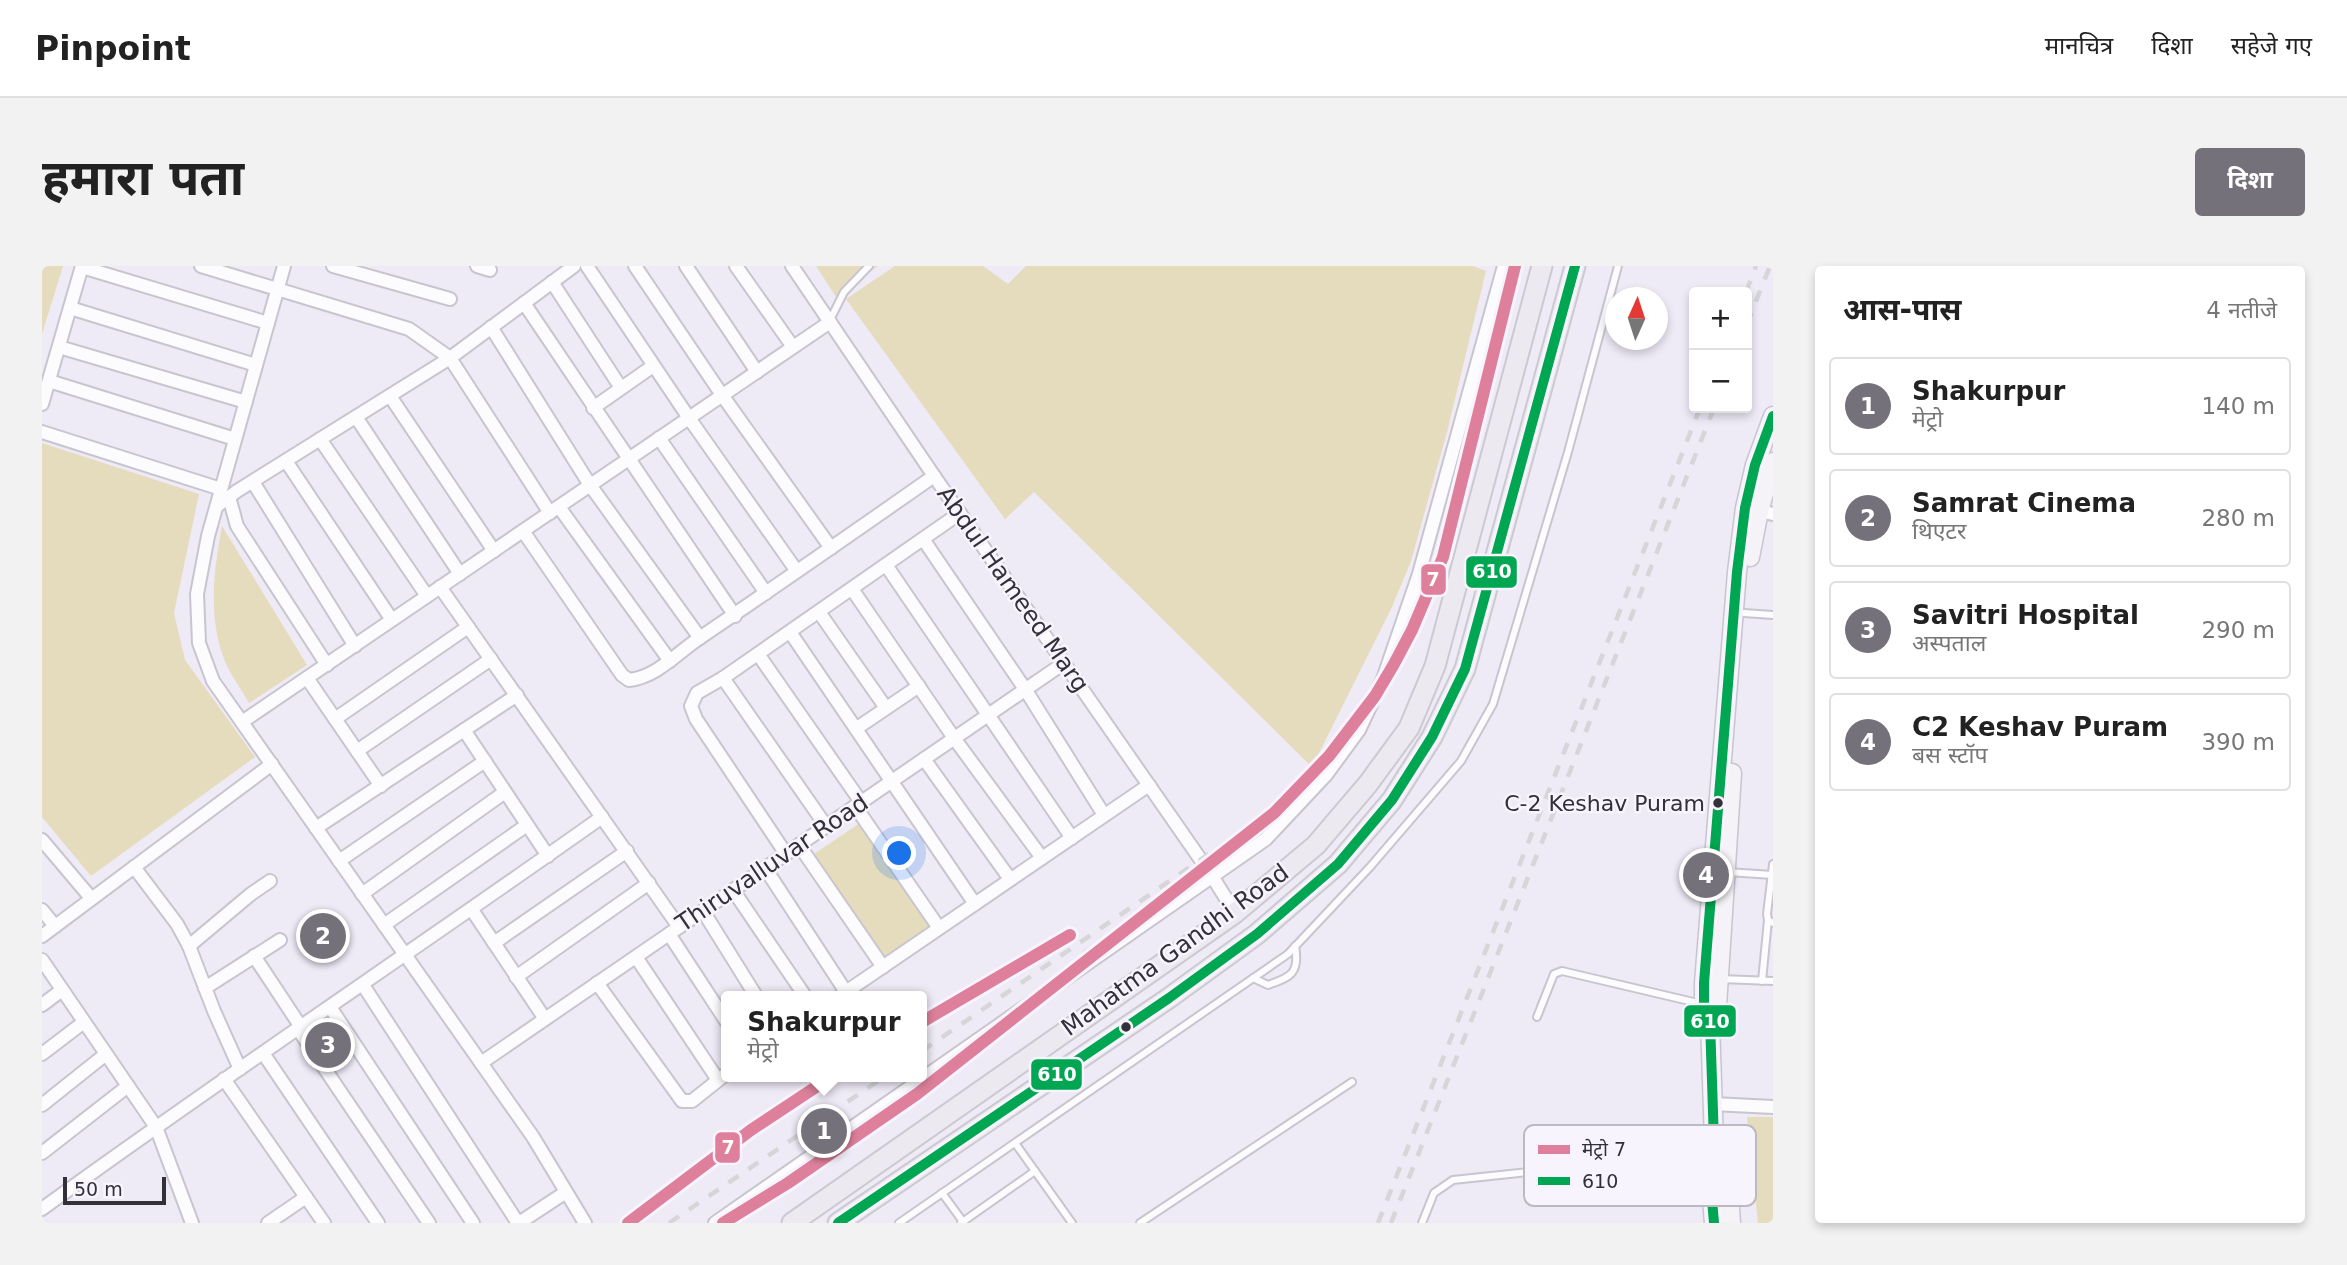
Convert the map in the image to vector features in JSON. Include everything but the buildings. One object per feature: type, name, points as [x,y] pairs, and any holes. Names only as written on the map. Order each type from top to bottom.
[{"type":"main road","name":"Mahatma Gandhi Road","points":[[792,1223],[1235,913],[1316,845],[1368,785],[1409,728],[1435,666],[1542,266]]},
{"type":"main road","name":"Mahatma Gandhi Road","points":[[838,1223],[1169,998],[1257,934],[1338,864],[1392,800],[1432,737],[1465,669],[1575,266]]},
{"type":"main road","points":[[1712,1125],[1707,1013],[1719,872],[1746,573],[1759,511],[1755,465],[1773,416]]},
{"type":"main road","points":[[1707,1013],[1717,1006],[1719,872],[1737,572],[1773,462]]},
{"type":"street","points":[[201,266],[409,329],[450,358],[554,510],[670,661]]},
{"type":"street","points":[[284,266],[235,439],[225,493],[216,506],[208,536],[197,594],[199,643],[213,681],[533,1138],[585,1223]]},
{"type":"street","points":[[333,266],[450,299]]},
{"type":"street","points":[[477,266],[490,270]]},
{"type":"street","points":[[42,432],[225,493],[253,482],[450,358],[574,266]]},
{"type":"street","points":[[587,266],[653,366],[796,570]]},
{"type":"street","points":[[635,266],[722,395],[831,548]]},
{"type":"street","points":[[686,266],[757,372]]},
{"type":"street","points":[[736,266],[793,347]]},
{"type":"street","name":"Abdul Hameed Marg","points":[[792,266],[934,476],[1213,876],[1235,913]]},
{"type":"street","points":[[927,1075],[1266,839],[1326,775],[1359,730],[1383,679],[1419,574],[1504,266]]},
{"type":"street","points":[[42,404],[82,267],[268,323]]},
{"type":"street","points":[[552,282],[621,388]]},
{"type":"street","points":[[524,303],[735,616]]},
{"type":"street","points":[[70,308],[256,365]]},
{"type":"street","points":[[242,722],[830,322]]},
{"type":"street","points":[[491,327],[590,485],[700,638]]},
{"type":"street","points":[[59,347],[246,402]]},
{"type":"street","points":[[593,408],[653,366]]},
{"type":"street","points":[[49,381],[235,439]]},
{"type":"street","points":[[390,396],[494,551]]},
{"type":"street","points":[[356,417],[460,574]]},
{"type":"street","points":[[659,438],[766,593]]},
{"type":"street","points":[[320,439],[427,596]]},
{"type":"street","points":[[286,461],[392,620]]},
{"type":"street","points":[[523,531],[622,675],[629,681],[640,679],[670,661],[796,570],[934,476]]},
{"type":"street","points":[[253,482],[355,646]]},
{"type":"street","points":[[225,493],[237,526],[327,665]]},
{"type":"street","points":[[786,854],[696,719],[691,706],[697,693],[723,678],[960,513]]},
{"type":"street","points":[[923,540],[1025,689],[1104,815]]},
{"type":"street","points":[[886,565],[1072,838]]},
{"type":"street","points":[[440,587],[649,883],[721,1012]]},
{"type":"street","points":[[852,589],[954,738],[1042,858]]},
{"type":"street","points":[[819,612],[886,708]]},
{"type":"street","points":[[335,719],[468,627]]},
{"type":"street","points":[[790,632],[975,904]]},
{"type":"street","points":[[758,654],[939,928]]},
{"type":"street","points":[[357,751],[491,659]]},
{"type":"street","name":"Thiruvalluvar Road","points":[[481,1063],[1064,663]]},
{"type":"street","points":[[307,678],[381,786]]},
{"type":"street","points":[[723,678],[825,826]]},
{"type":"street","points":[[857,728],[919,686]]},
{"type":"street","points":[[316,828],[517,695]]},
{"type":"street","points":[[464,730],[548,856]]},
{"type":"street","points":[[924,759],[1010,879]]},
{"type":"street","points":[[339,861],[485,761]]},
{"type":"street","points":[[42,936],[272,764]]},
{"type":"street","points":[[847,991],[1149,785]]},
{"type":"street","points":[[362,894],[505,792]]},
{"type":"street","points":[[42,1209],[224,1079],[406,956],[602,817]]},
{"type":"street","points":[[384,925],[527,825]]},
{"type":"street","points":[[42,840],[92,898]]},
{"type":"street","points":[[799,845],[883,967]]},
{"type":"street","points":[[494,943],[626,851]]},
{"type":"street","points":[[135,867],[177,924],[189,946],[240,1069]]},
{"type":"street","points":[[765,868],[841,991]]},
{"type":"street","points":[[189,946],[270,881]]},
{"type":"street","points":[[516,977],[649,883]]},
{"type":"street","points":[[733,890],[802,991]]},
{"type":"street","points":[[42,910],[55,926]]},
{"type":"street","points":[[472,910],[545,1019]]},
{"type":"street","points":[[703,911],[753,991]]},
{"type":"street","points":[[205,988],[280,940]]},
{"type":"street","points":[[254,956],[429,1223]]},
{"type":"street","points":[[636,957],[721,1076]]},
{"type":"street","points":[[42,960],[156,1127],[192,1223]]},
{"type":"street","points":[[597,983],[682,1101],[692,1101],[721,1078]]},
{"type":"street","points":[[363,985],[518,1223],[566,1192]]},
{"type":"street","points":[[42,1006],[62,990]]},
{"type":"street","points":[[330,1007],[472,1223]]},
{"type":"street","points":[[42,1054],[84,1021]]},
{"type":"street","points":[[263,1053],[378,1223]]},
{"type":"street","points":[[42,1105],[106,1054]]},
{"type":"street","points":[[224,1079],[324,1223]]},
{"type":"street","points":[[715,1223],[917,1082]]},
{"type":"street","points":[[42,1153],[128,1086]]},
{"type":"street","points":[[1713,1104],[1773,1107]]},
{"type":"street","points":[[268,1223],[306,1197]]},
{"type":"lane","points":[[830,322],[844,292],[869,266]]},
{"type":"lane","points":[[899,1223],[1288,954],[1370,867],[1461,761],[1493,704],[1568,452],[1618,266]]},
{"type":"lane","points":[[1744,613],[1773,615]]},
{"type":"lane","points":[[1762,981],[1771,921],[1773,864]]},
{"type":"lane","points":[[1719,872],[1773,875]]},
{"type":"lane","points":[[1253,978],[1268,985],[1283,980],[1295,970],[1295,946]]},
{"type":"lane","points":[[1537,1017],[1554,974],[1562,971],[1707,1013]]},
{"type":"lane","points":[[1718,978],[1773,981]]},
{"type":"lane","points":[[1140,1223],[1352,1082]]},
{"type":"lane","points":[[1015,1143],[1072,1223]]},
{"type":"lane","points":[[942,1193],[963,1222],[1035,1171]]},
{"type":"lane","points":[[1422,1223],[1434,1193],[1453,1180],[1524,1171]]},
{"type":"shaded area","points":[[42,266],[63,266],[42,334]]},
{"type":"shaded area","points":[[816,266],[878,266],[836,297]]},
{"type":"shaded area","points":[[895,266],[983,266],[1008,284],[1026,266],[1473,266],[1486,271],[1447,432],[1411,561],[1392,607],[1312,767],[1034,492],[1005,519],[846,299]]},
{"type":"shaded area","points":[[42,443],[199,494],[174,613],[185,660],[255,757],[91,876],[42,817]]},
{"type":"shaded area","points":[[222,526],[307,665],[249,703],[225,662],[215,624],[215,575]]},
{"type":"shaded area","points":[[860,823],[930,926],[882,959],[811,856]]},
{"type":"shaded area","points":[[1747,1117],[1773,1117],[1773,1223],[1758,1223],[1756,1125],[1748,1125]]},
{"type":"railway","points":[[1748,287],[1756,266]]},
{"type":"railway","points":[[1752,311],[1770,266]]},
{"type":"railway","points":[[1378,1223],[1698,413]]},
{"type":"railway","points":[[1391,1223],[1712,413]]},
{"type":"railway","points":[[927,1048],[1219,847]]},
{"type":"railway","points":[[1084,953],[1146,914]]},
{"type":"railway","points":[[669,1223],[877,1082]]},
{"type":"metro line","name":"7","points":[[723,1223],[788,1183],[917,1094],[1274,813],[1329,756],[1375,696],[1394,664],[1412,630],[1443,557],[1515,266]]},
{"type":"metro line","name":"7","points":[[927,1019],[1070,935]]},
{"type":"metro line","name":"7","points":[[628,1223],[751,1130],[823,1082]]},
{"type":"transit line","name":"610","points":[[838,1223],[1169,998],[1257,934],[1338,864],[1392,800],[1432,737],[1465,669],[1575,266]]},
{"type":"transit line","name":"610","points":[[1713,1125],[1710,1021],[1704,1005],[1704,983],[1737,572],[1745,508],[1755,465],[1773,416]]},
{"type":"transit line","name":"610","points":[[1713,1206],[1714,1223]]},
{"type":"place","name":"C-2 Keshav Puram","points":[[1718,803]]},
{"type":"place","name":"C2 Keshav Puram","points":[[1706,875]]},
{"type":"place","name":"Samrat Cinema","points":[[323,936]]},
{"type":"place","name":"Savitri Hospital","points":[[328,1045]]},
{"type":"place","name":"Shakurpur","points":[[824,1131]]}]
